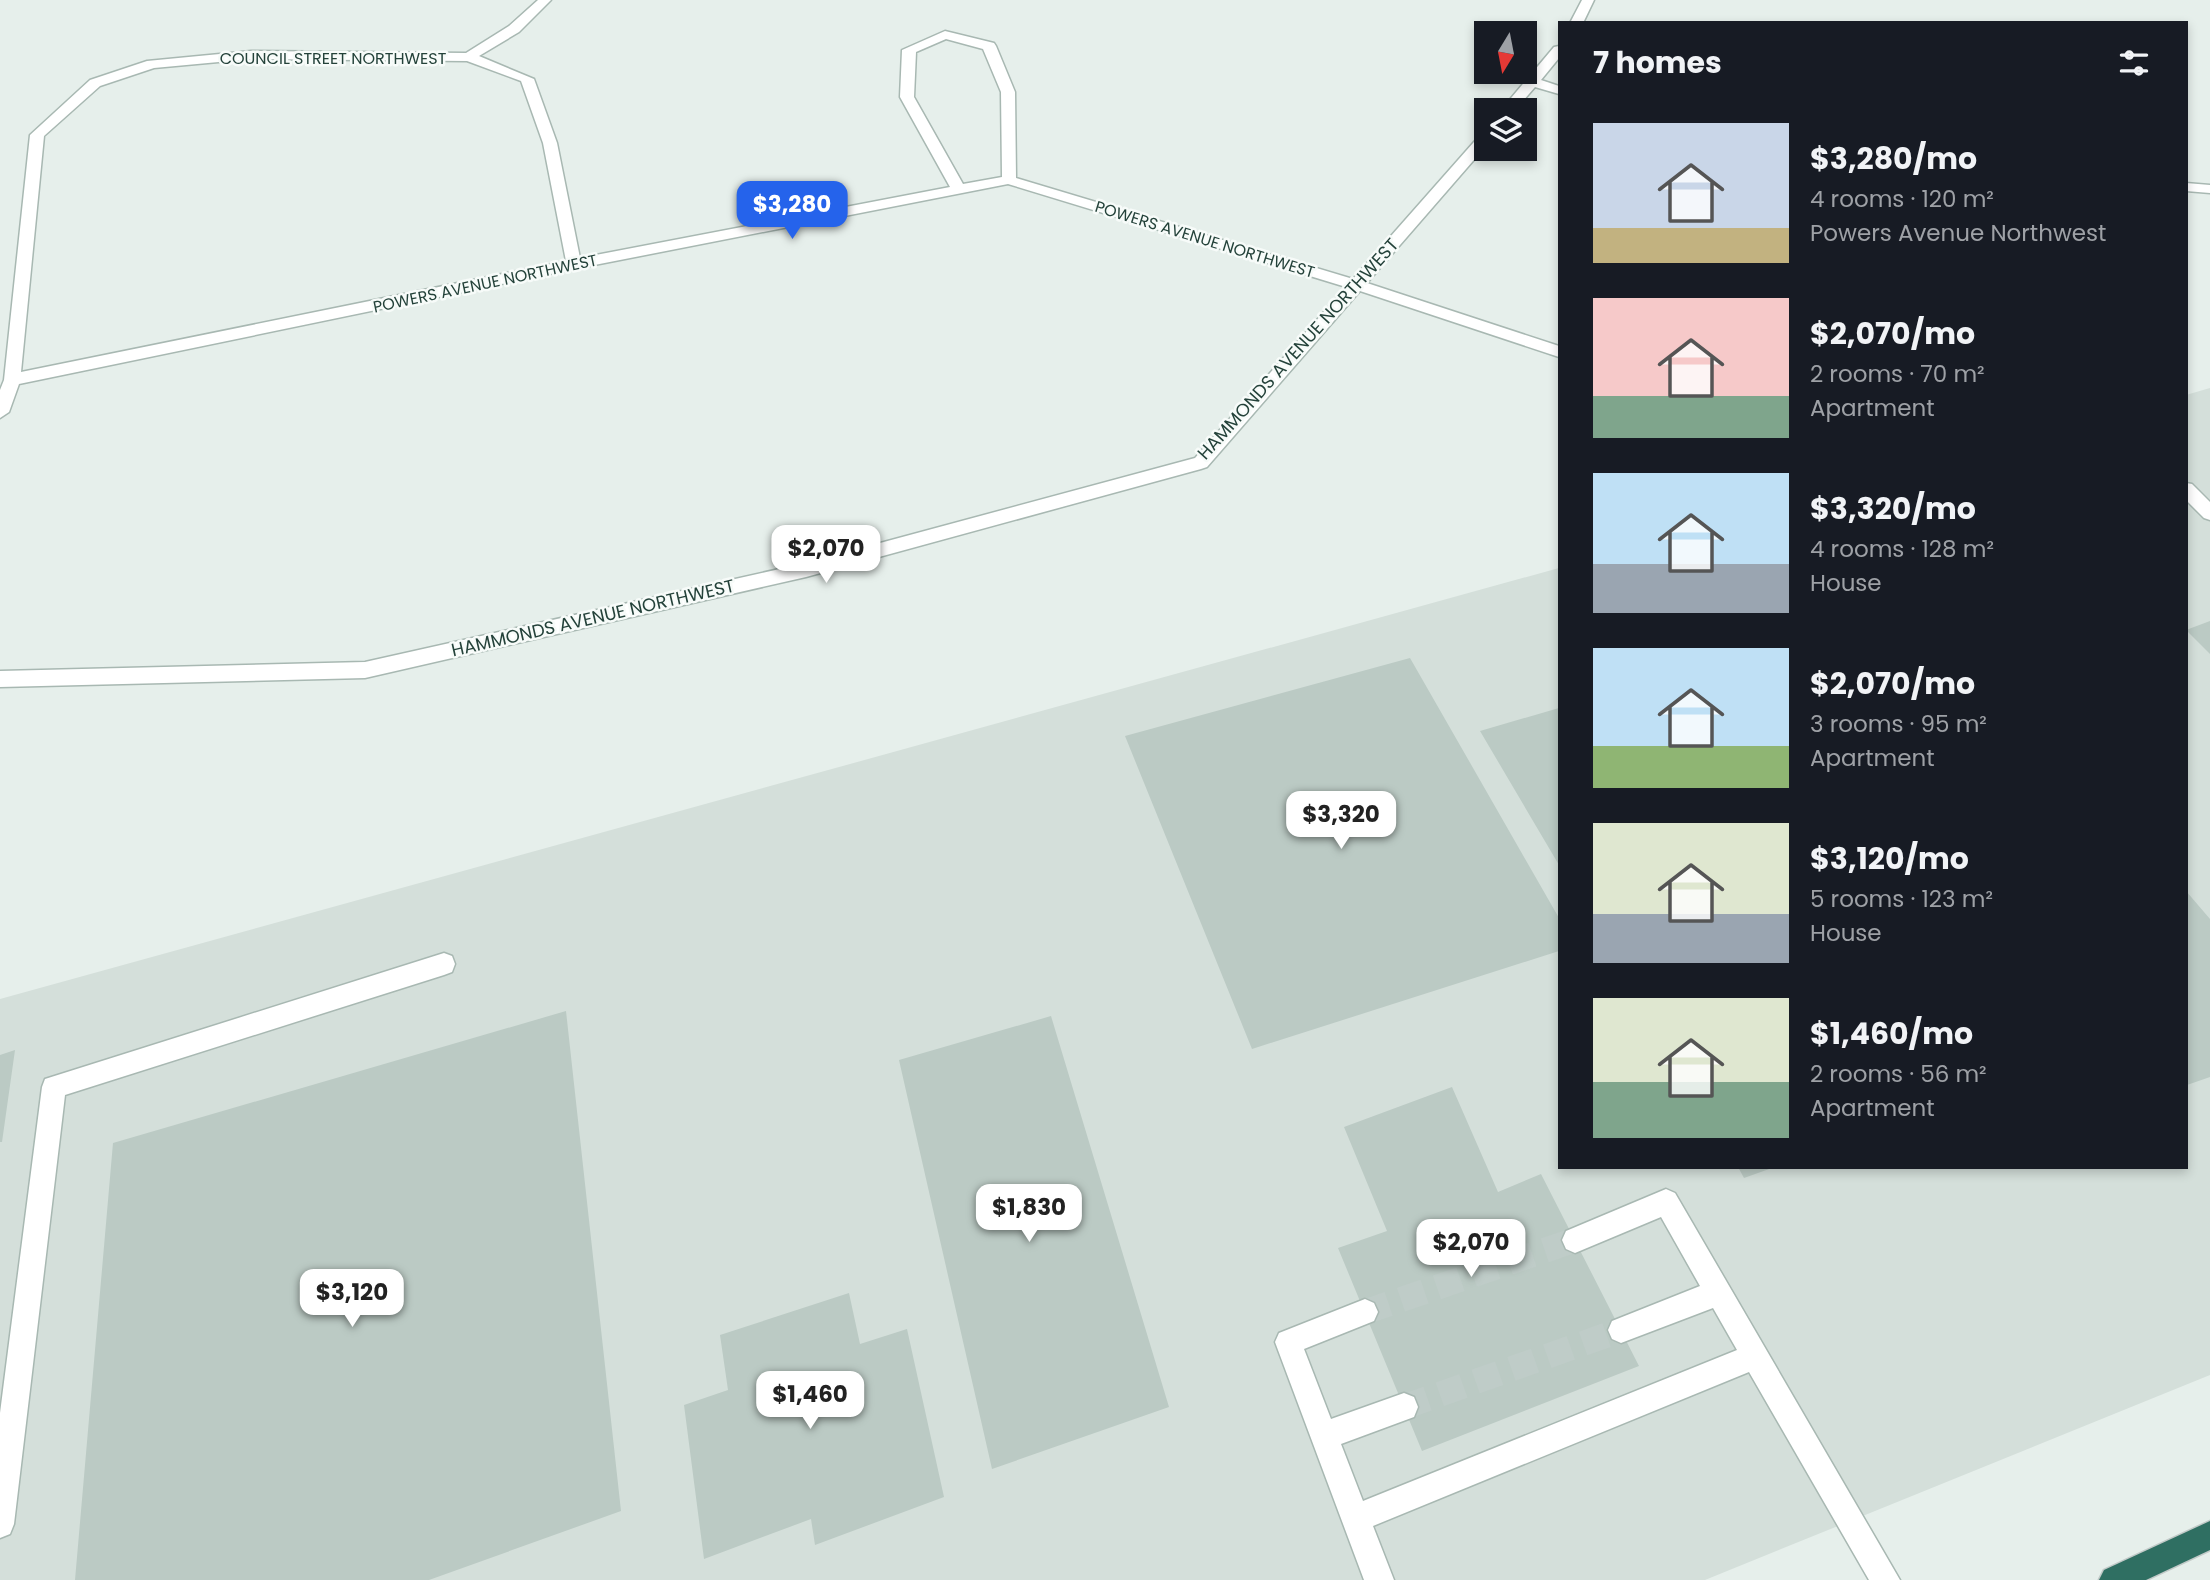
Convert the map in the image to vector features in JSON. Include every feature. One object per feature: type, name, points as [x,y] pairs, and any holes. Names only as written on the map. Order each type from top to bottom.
[{"type":"highway","points":[[2114,1580],[2210,1535]]},
{"type":"street","points":[[468,57],[514,29],[545,0]]},
{"type":"street","points":[[1577,21],[1588,0]]},
{"type":"street","points":[[960,190],[907,97],[909,50],[945,35],[989,46],[1008,92],[1009,180]]},
{"type":"street","points":[[1537,76],[1558,51]]},
{"type":"street","name":"COUNCIL STREET NORTHWEST","points":[[0,412],[12,380],[37,135],[95,83],[152,64],[251,55],[468,57],[527,79],[550,143],[574,264]]},
{"type":"street","points":[[1537,83],[1558,90]]},
{"type":"street","points":[[1518,98],[1530,84]]},
{"type":"street","name":"HAMMONDS AVENUE NORTHWEST","points":[[0,679],[365,670],[806,570],[1201,463],[1354,284],[1474,150]]},
{"type":"street","name":"POWERS AVENUE NORTHWEST","points":[[12,380],[574,264],[1009,180],[1354,284],[1558,352]]},
{"type":"street","points":[[2188,187],[2210,189]]},
{"type":"street","points":[[2188,491],[2210,513]]},
{"type":"street","points":[[0,1524],[54,1087],[444,964]]},
{"type":"street","points":[[1576,1240],[1666,1202],[1885,1580]]},
{"type":"street","points":[[1621,1330],[1719,1292]]},
{"type":"street","points":[[1365,1312],[1287,1342],[1379,1580]]},
{"type":"street","points":[[1356,1518],[1755,1356]]},
{"type":"street","points":[[1324,1436],[1404,1407]]},
{"type":"shaded area","points":[[2210,388],[2210,1375],[1705,1580],[0,1580],[0,999],[1558,568],[1558,1169],[2188,1169],[2188,394]]},
{"type":"building","points":[[2210,621],[2210,654],[2188,632],[2188,629]]},
{"type":"building","points":[[1410,658],[1558,916],[1558,951],[1252,1049],[1125,736]]},
{"type":"building","points":[[1558,708],[1558,863],[1480,731]]},
{"type":"building","points":[[2188,893],[2210,919],[2210,1077],[2188,1085]]},
{"type":"building","points":[[566,1011],[621,1511],[429,1580],[75,1580],[113,1143]]},
{"type":"building","points":[[1051,1016],[1169,1407],[992,1469],[899,1060]]},
{"type":"building","points":[[15,1050],[2,1142],[0,1142],[0,1055]]},
{"type":"building","points":[[1452,1087],[1498,1192],[1541,1174],[1639,1366],[1422,1451],[1338,1248],[1387,1231],[1344,1127]]},
{"type":"building","points":[[1739,1169],[1769,1169],[1744,1178]]},
{"type":"building","points":[[849,1293],[860,1344],[907,1329],[944,1497],[815,1545],[811,1519],[704,1559],[684,1405],[728,1390],[720,1335]]},
{"type":"tunnel","points":[[1365,1312],[1575,1240]]},
{"type":"tunnel","points":[[1404,1407],[1621,1330]]}]
